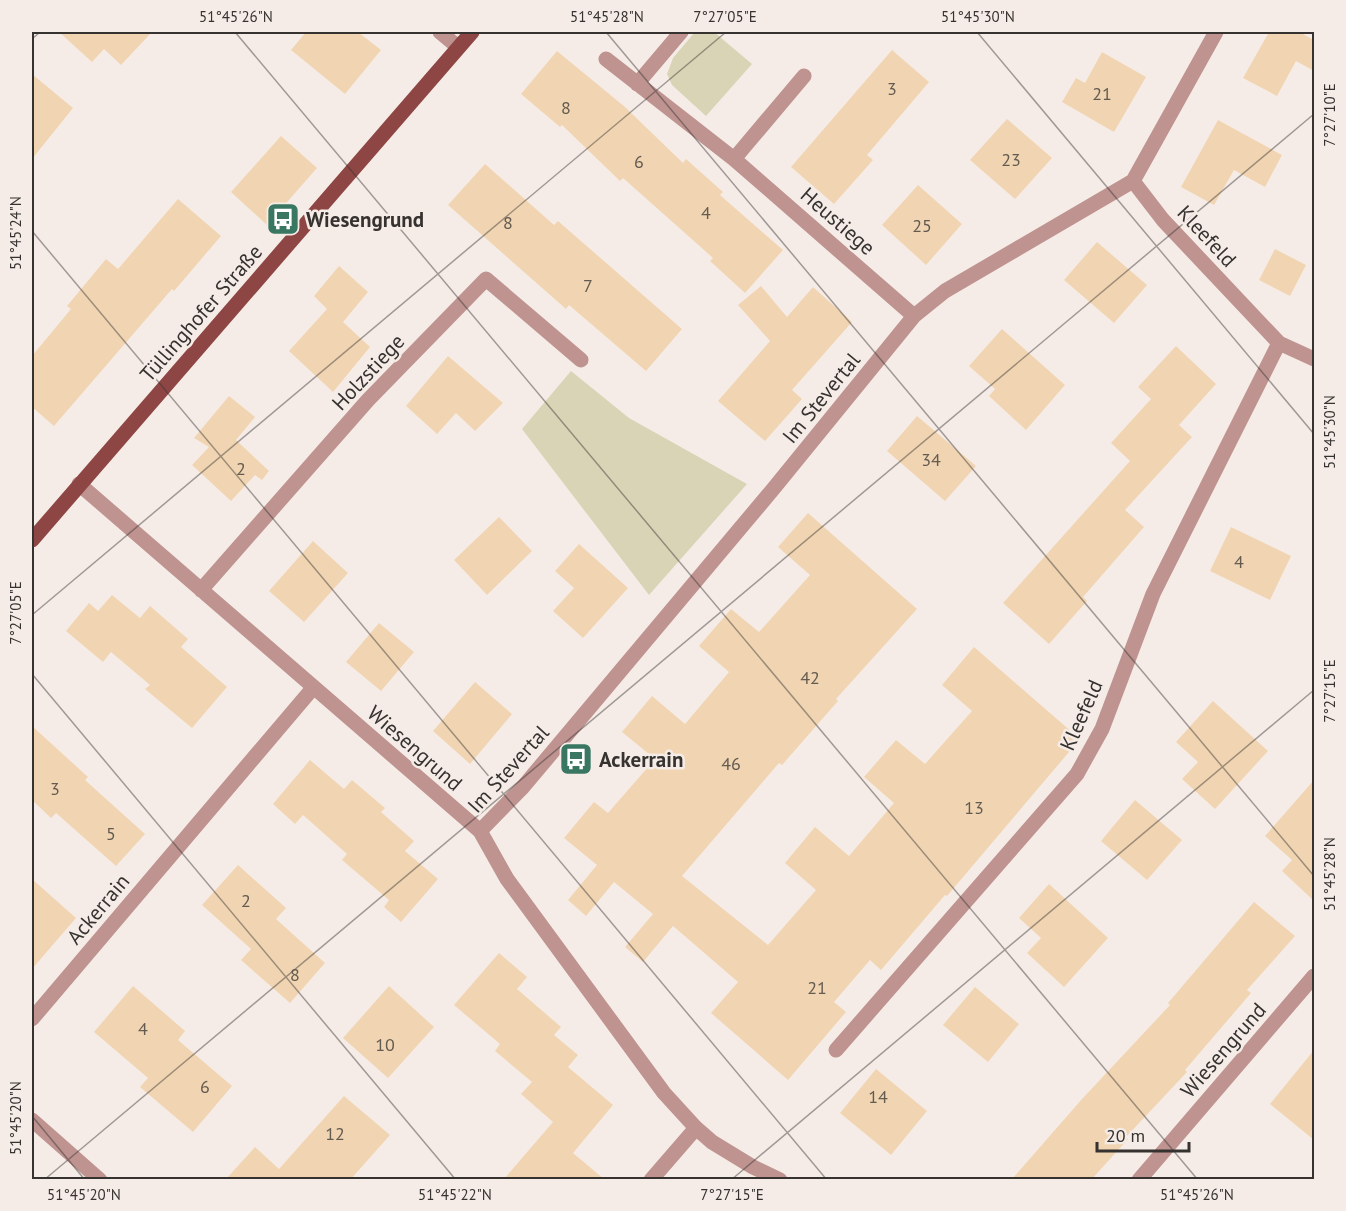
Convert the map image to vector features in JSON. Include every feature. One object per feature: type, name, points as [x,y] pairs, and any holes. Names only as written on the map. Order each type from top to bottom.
[{"type":"main road","name":"Tüllinghofer Straße","points":[[32,540],[472,32]]},
{"type":"street","points":[[440,32],[458,47]]},
{"type":"street","points":[[637,84],[681,32]]},
{"type":"street","points":[[1133,181],[1216,32]]},
{"type":"street","name":"Heustiege","points":[[606,59],[734,159],[914,316]]},
{"type":"street","points":[[734,159],[804,76]]},
{"type":"street","name":"Im Stevertal","points":[[480,831],[523,787],[774,488],[914,316],[945,291],[1133,181]]},
{"type":"street","name":"Kleefeld","points":[[1133,181],[1163,220],[1279,343],[1314,359]]},
{"type":"street","name":"Holzstiege","points":[[201,590],[368,400],[486,279],[581,360]]},
{"type":"street","name":"Kleefeld","points":[[836,1050],[1077,774],[1102,729],[1153,594],[1279,343]]},
{"type":"street","name":"Wiesengrund","points":[[79,484],[480,831],[507,879],[664,1093],[712,1142],[743,1161],[780,1179]]},
{"type":"street","name":"Ackerrain","points":[[32,1020],[313,688]]},
{"type":"street","name":"Wiesengrund","points":[[1139,1179],[1314,976]]},
{"type":"street","points":[[32,1120],[100,1179]]},
{"type":"street","points":[[651,1179],[696,1128]]},
{"type":"shaded area","points":[[695,32],[714,32],[752,64],[706,116],[672,85],[667,74],[673,58]]},
{"type":"shaded area","points":[[571,371],[629,418],[747,484],[649,595],[522,429]]},
{"type":"building","points":[[59,32],[152,32],[121,65],[104,49],[92,62]]},
{"type":"building","points":[[306,32],[358,32],[381,50],[345,94],[291,50]]},
{"type":"building","points":[[1269,32],[1299,32],[1314,40],[1314,71],[1296,61],[1277,96],[1243,78]]},
{"type":"building","points":[[892,50],[929,82],[867,155],[873,160],[834,204],[791,167]]},
{"type":"building","points":[[557,51],[625,107],[683,163],[686,159],[723,192],[720,195],[783,250],[745,293],[710,261],[713,258],[623,178],[620,181],[562,125],[560,127],[521,94]]},
{"type":"building","points":[[1102,52],[1146,77],[1114,132],[1062,102],[1076,78],[1085,83]]},
{"type":"building","points":[[32,74],[73,108],[32,159]]},
{"type":"building","points":[[1007,119],[1052,158],[1015,199],[970,160]]},
{"type":"building","points":[[1218,120],[1282,155],[1265,187],[1234,170],[1214,205],[1181,187]]},
{"type":"building","points":[[281,136],[317,168],[267,225],[231,192]]},
{"type":"building","points":[[485,164],[554,225],[558,221],[682,329],[646,371],[569,305],[566,309],[448,205]]},
{"type":"building","points":[[918,185],[962,224],[926,265],[882,225]]},
{"type":"building","points":[[178,199],[221,236],[174,291],[172,289],[54,426],[32,407],[32,356],[71,309],[67,306],[106,259],[118,269]]},
{"type":"building","points":[[1097,242],[1147,285],[1114,323],[1064,280]]},
{"type":"building","points":[[1275,249],[1306,265],[1290,296],[1259,280]]},
{"type":"building","points":[[339,266],[368,292],[343,322],[370,347],[333,392],[289,351],[327,309],[314,296]]},
{"type":"building","points":[[761,286],[787,317],[813,287],[852,322],[792,390],[802,399],[765,441],[718,401],[770,341],[738,305]]},
{"type":"building","points":[[1002,329],[1065,385],[1026,430],[989,396],[995,389],[969,366]]},
{"type":"building","points":[[1176,346],[1216,384],[1179,425],[1192,437],[1125,510],[1144,527],[1083,597],[1087,601],[1049,644],[1003,603],[1130,461],[1111,443],[1151,399],[1138,387]]},
{"type":"building","points":[[448,356],[503,403],[475,431],[456,413],[437,434],[406,406]]},
{"type":"building","points":[[229,396],[255,417],[236,440],[269,471],[262,480],[255,475],[231,501],[192,465],[209,447],[194,438]]},
{"type":"building","points":[[917,416],[976,466],[945,501],[887,451]]},
{"type":"building","points":[[808,513],[917,609],[836,699],[838,701],[782,765],[779,763],[682,876],[768,945],[816,890],[785,863],[815,827],[849,856],[894,803],[864,777],[896,740],[925,764],[972,711],[942,685],[974,647],[1080,739],[881,970],[870,960],[834,1002],[846,1012],[788,1080],[711,1013],[738,982],[673,926],[643,962],[625,947],[653,914],[614,882],[586,916],[568,900],[597,865],[564,838],[594,802],[608,813],[655,759],[622,732],[652,696],[685,724],[729,672],[699,646],[731,609],[759,632],[810,575],[778,547]]},
{"type":"building","points":[[499,517],[532,551],[487,595],[454,560]]},
{"type":"building","points":[[1231,527],[1291,556],[1270,600],[1210,571]]},
{"type":"building","points":[[313,541],[348,573],[304,622],[269,591]]},
{"type":"building","points":[[579,544],[628,588],[583,638],[553,611],[574,588],[555,571]]},
{"type":"building","points":[[112,595],[140,618],[150,606],[188,639],[181,647],[227,687],[192,728],[145,689],[150,685],[111,652],[103,662],[66,631],[89,603],[98,611]]},
{"type":"building","points":[[379,623],[414,652],[381,691],[346,662]]},
{"type":"building","points":[[475,682],[512,714],[470,764],[433,731]]},
{"type":"building","points":[[1213,701],[1268,751],[1215,809],[1182,779],[1198,762],[1176,742]]},
{"type":"building","points":[[32,726],[88,777],[85,780],[145,834],[116,866],[56,813],[51,818],[32,800]]},
{"type":"building","points":[[310,760],[344,789],[352,780],[385,808],[381,812],[414,841],[405,851],[438,879],[401,922],[384,907],[389,900],[342,860],[347,854],[303,815],[295,824],[273,804]]},
{"type":"building","points":[[1314,780],[1314,901],[1282,871],[1292,860],[1265,836]]},
{"type":"building","points":[[1135,800],[1182,840],[1147,880],[1101,841]]},
{"type":"building","points":[[238,865],[286,908],[276,919],[325,963],[290,1003],[241,960],[251,949],[202,905]]},
{"type":"building","points":[[32,879],[76,918],[32,969]]},
{"type":"building","points":[[1049,884],[1108,938],[1064,987],[1027,953],[1041,938],[1019,918]]},
{"type":"building","points":[[1254,902],[1295,936],[1247,990],[1251,993],[1185,1070],[1187,1072],[1126,1137],[1128,1139],[1092,1179],[1012,1179],[1082,1099],[1170,1005],[1168,1003]]},
{"type":"building","points":[[499,953],[527,977],[517,989],[561,1027],[554,1035],[578,1055],[568,1067],[613,1105],[573,1153],[604,1179],[504,1179],[553,1122],[521,1094],[532,1082],[495,1051],[500,1044],[454,1005]]},
{"type":"building","points":[[133,986],[185,1031],[178,1040],[232,1086],[193,1132],[140,1087],[148,1078],[94,1032]]},
{"type":"building","points":[[389,986],[434,1027],[388,1078],[343,1038]]},
{"type":"building","points":[[975,987],[1019,1024],[988,1062],[943,1025]]},
{"type":"building","points":[[1314,1050],[1314,1140],[1270,1104]]},
{"type":"building","points":[[876,1069],[927,1111],[891,1155],[840,1113]]},
{"type":"building","points":[[344,1096],[390,1135],[351,1179],[226,1179],[255,1147],[279,1169]]},
{"type":"place","name":"Wiesengrund","points":[[283,219]]},
{"type":"place","name":"Ackerrain","points":[[576,759]]}]
